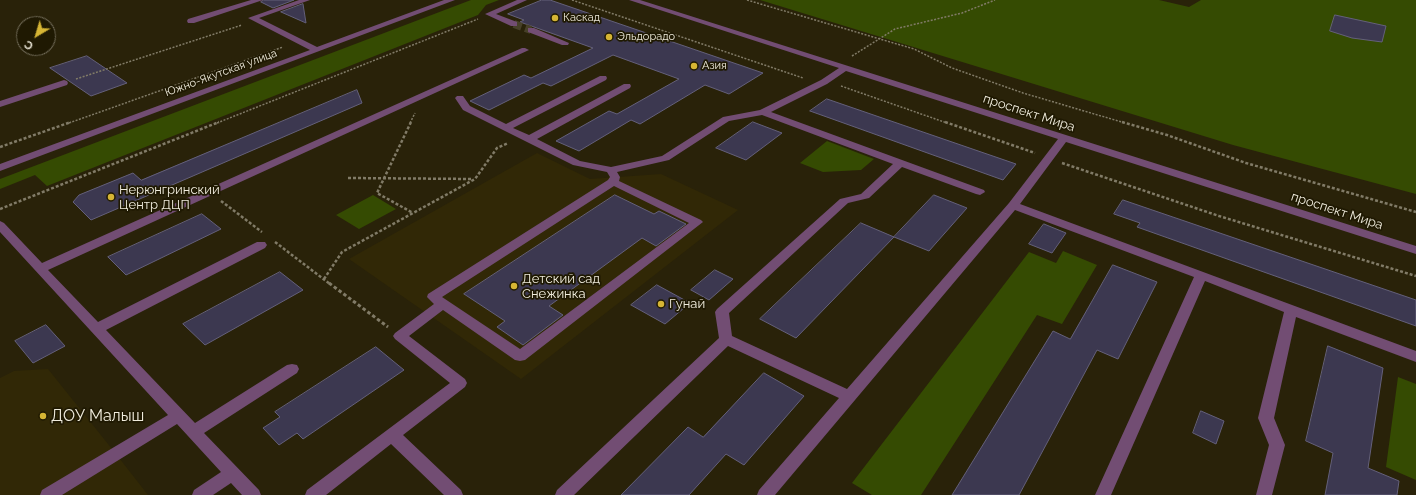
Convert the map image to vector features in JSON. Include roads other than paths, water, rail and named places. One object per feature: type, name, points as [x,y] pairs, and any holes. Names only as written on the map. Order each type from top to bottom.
[{"type":"street","points":[[191,21],[259,0]]},
{"type":"street","points":[[306,0],[252,18],[317,50]]},
{"type":"street","name":"Южно-Якутская улица","points":[[0,168],[451,0]]},
{"type":"street","points":[[514,24],[489,14],[523,0]]},
{"type":"street","name":"проспект Мира","points":[[633,0],[1416,250]]},
{"type":"street","points":[[531,30],[565,43]]},
{"type":"street","points":[[40,269],[525,50]]},
{"type":"street","points":[[460,98],[466,108],[577,163],[612,176],[697,222],[520,356],[433,297],[612,176],[666,158],[726,119],[763,112],[824,82],[842,67]]},
{"type":"street","points":[[505,128],[603,78]]},
{"type":"street","points":[[0,104],[64,83]]},
{"type":"street","points":[[525,137],[627,86]]},
{"type":"street","points":[[763,112],[980,192]]},
{"type":"street","points":[[765,495],[1013,205],[1064,138]]},
{"type":"street","points":[[726,340],[722,312],[844,201],[865,196],[900,163]]},
{"type":"street","points":[[1013,205],[1416,357]]},
{"type":"street","points":[[0,225],[253,495]]},
{"type":"street","points":[[97,329],[264,238]]},
{"type":"street","points":[[1103,495],[1201,275]]},
{"type":"street","points":[[313,495],[460,383],[400,336],[443,304]]},
{"type":"street","points":[[1264,495],[1277,445],[1266,418],[1291,310]]},
{"type":"street","points":[[726,340],[849,396]]},
{"type":"street","points":[[563,495],[726,340]]},
{"type":"street","points":[[193,432],[292,369]]},
{"type":"street","points":[[48,495],[178,416]]},
{"type":"street","points":[[392,435],[455,495]]},
{"type":"street","points":[[200,495],[232,473]]},
{"type":"tunnel","points":[[514,24],[531,30]]},
{"type":"place","name":"Каскад","points":[[555,18]]},
{"type":"place","name":"Эльдорадо","points":[[609,37]]},
{"type":"place","name":"Азия","points":[[694,66]]},
{"type":"place","name":"Нерюнгринский Центр ДЦП","points":[[111,197]]},
{"type":"place","name":"Детский сад Снежинка","points":[[514,286]]},
{"type":"place","name":"Гунай","points":[[661,304]]},
{"type":"place","name":"ДОУ Малыш","points":[[43,416]]}]
